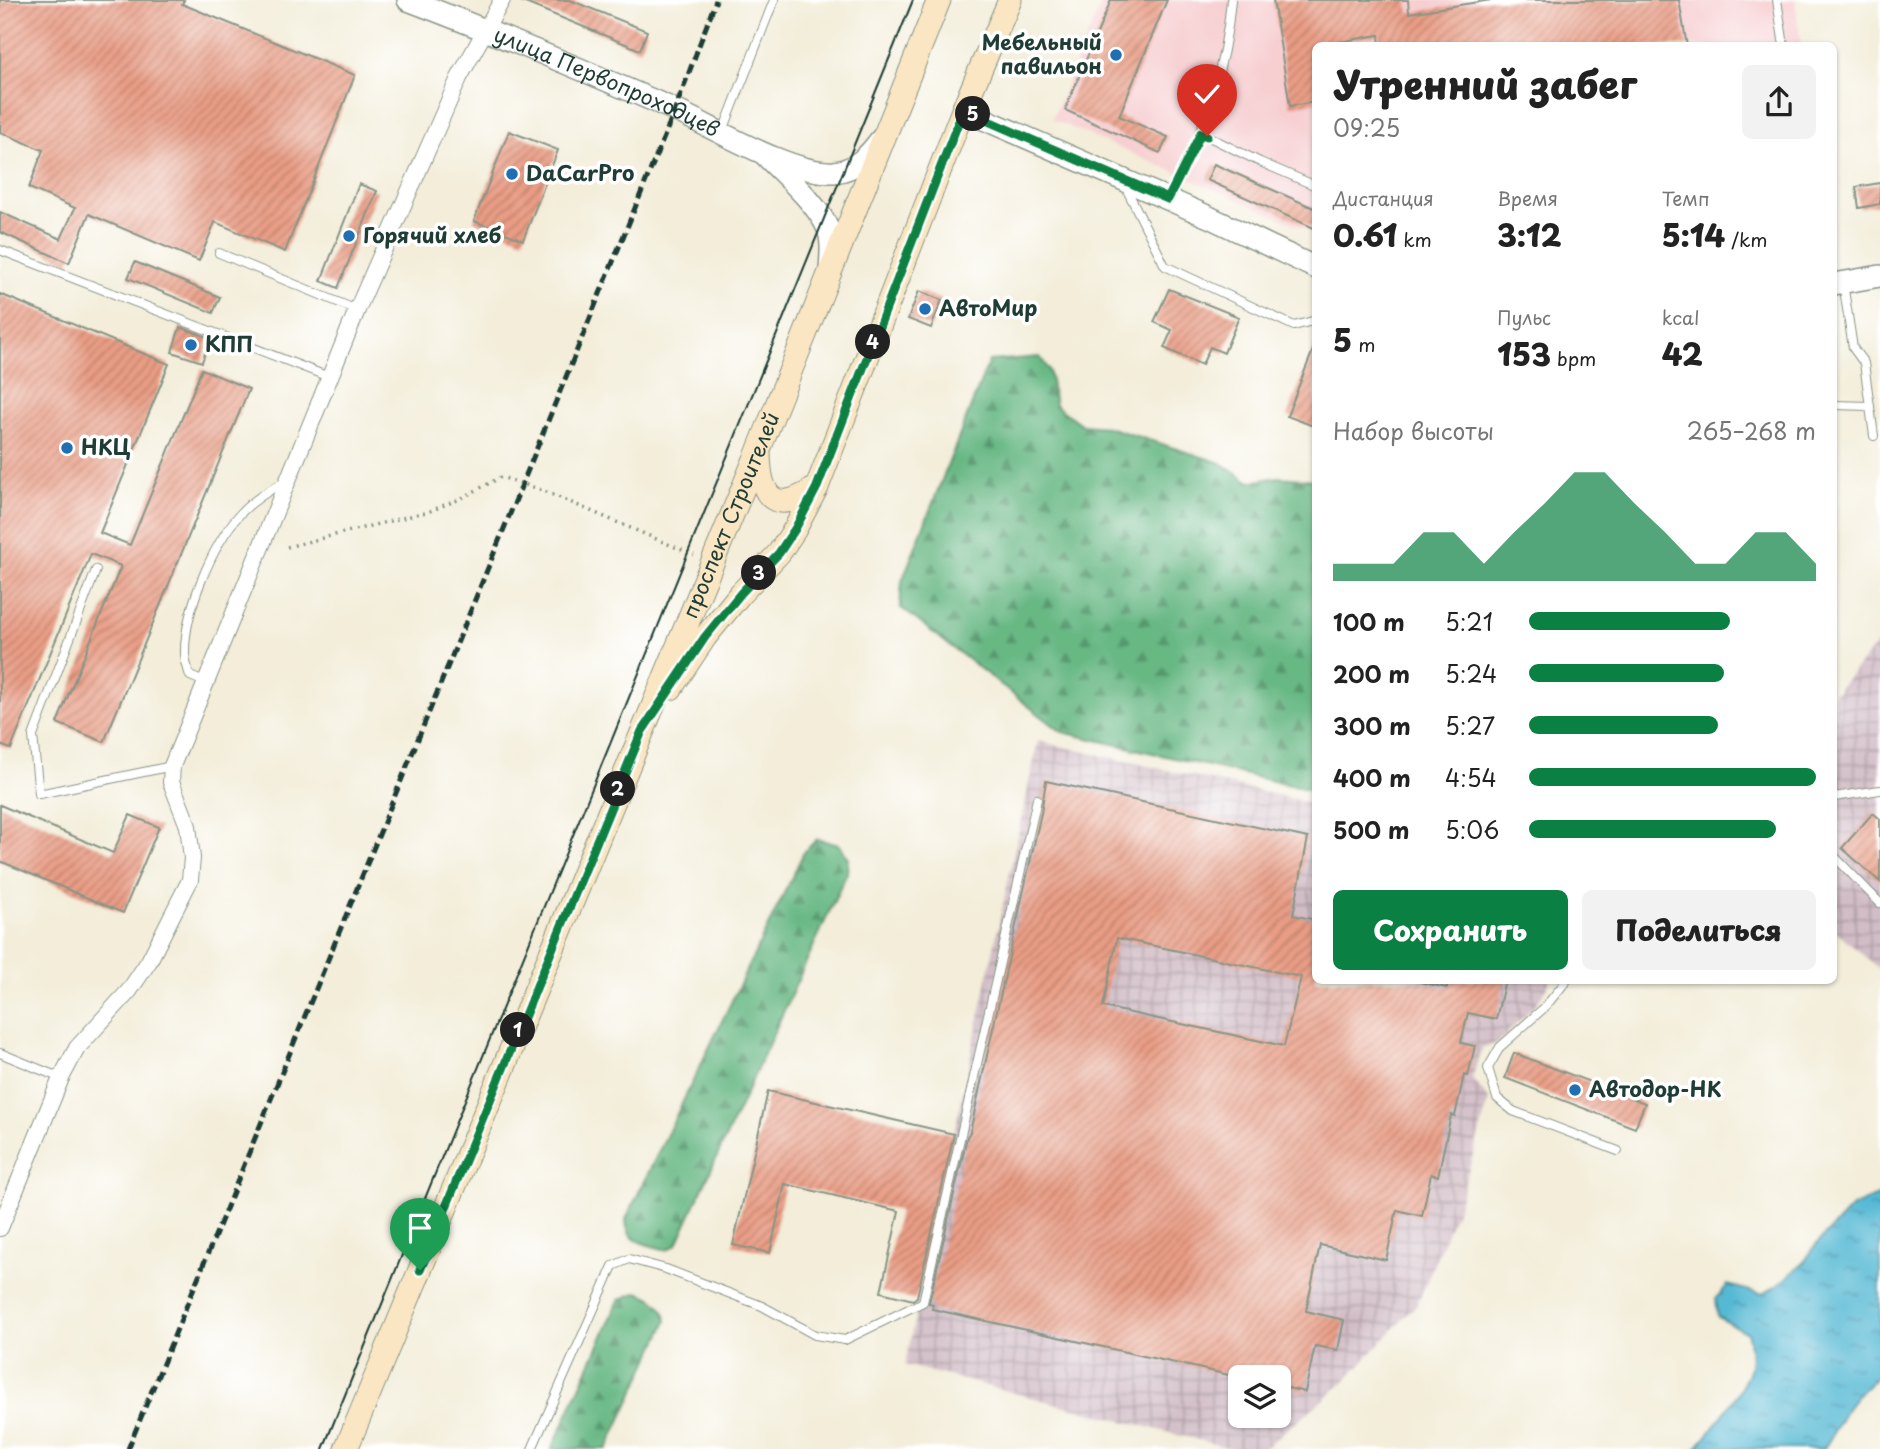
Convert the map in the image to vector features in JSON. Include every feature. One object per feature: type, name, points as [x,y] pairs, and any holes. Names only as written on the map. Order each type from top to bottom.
[{"type":"main road","name":"проспект Строителей","points":[[642,731],[830,276],[939,0]]},
{"type":"main road","name":"проспект Строителей","points":[[642,731],[705,637],[779,553],[817,487],[963,110],[1010,0]]},
{"type":"main road","points":[[758,452],[759,478],[766,491],[775,499],[785,503],[799,500],[817,487]]},
{"type":"main road","points":[[346,1449],[642,731]]},
{"type":"street","name":"улица Первопроходцев","points":[[408,0],[663,105],[765,154],[806,167],[834,172],[858,164],[886,132]]},
{"type":"street","points":[[0,1228],[61,1078],[77,1048],[129,991],[149,961],[190,880],[192,858],[188,826],[171,782],[172,766],[357,310],[459,78],[502,0]]},
{"type":"street","points":[[963,110],[1168,199],[1312,266]]},
{"type":"street","name":"улица Первопроходцев","points":[[765,154],[799,190],[828,229],[831,246],[830,276]]},
{"type":"street","points":[[1838,284],[1880,277]]},
{"type":"lane","points":[[722,132],[774,0]]},
{"type":"lane","points":[[1168,199],[1201,133],[1217,88],[1228,36],[1231,0]]},
{"type":"lane","points":[[1777,0],[1783,42]]},
{"type":"lane","points":[[1201,133],[1312,184]]},
{"type":"lane","points":[[1121,178],[1165,266],[1294,326],[1312,321]]},
{"type":"lane","points":[[0,250],[329,377]]},
{"type":"lane","points":[[219,253],[357,310]]},
{"type":"lane","points":[[1838,284],[1853,348],[1864,363],[1874,436]]},
{"type":"lane","points":[[1837,405],[1870,406]]},
{"type":"lane","points":[[207,683],[190,676],[184,656],[188,624],[201,584],[221,540],[239,514],[258,496],[290,479]]},
{"type":"lane","points":[[96,570],[33,736],[38,794],[172,766]]},
{"type":"lane","points":[[1837,797],[1880,790]]},
{"type":"lane","points":[[532,1449],[613,1266],[629,1259],[666,1269],[762,1306],[815,1335],[845,1340],[923,1302],[1037,799]]},
{"type":"lane","points":[[1837,859],[1880,903]]},
{"type":"lane","points":[[1564,984],[1545,1007],[1500,1047],[1488,1068],[1497,1098],[1513,1111],[1618,1151]]},
{"type":"lane","points":[[0,1054],[61,1078]]},
{"type":"path","points":[[287,547],[430,512],[501,477],[539,489],[694,555]]},
{"type":"shaded area","points":[[1103,0],[1795,0],[1801,42],[1312,42],[1312,231],[1052,119]]},
{"type":"shaded area","points":[[1880,640],[1880,970],[1837,932],[1837,690]]},
{"type":"shaded area","points":[[1038,741],[1312,803],[1312,984],[1549,984],[1537,1003],[1498,1043],[1483,1047],[1472,1078],[1489,1100],[1458,1206],[1417,1304],[1341,1385],[1291,1426],[1291,1365],[1228,1365],[1228,1428],[1289,1428],[1263,1449],[1233,1449],[905,1365]]},
{"type":"green space","points":[[1040,357],[1049,370],[1055,405],[1082,425],[1108,427],[1221,463],[1250,482],[1278,477],[1312,480],[1312,790],[1062,732],[900,607],[902,581],[989,361]]},
{"type":"green space","points":[[817,839],[840,845],[848,858],[847,873],[677,1244],[667,1250],[639,1242],[630,1234],[626,1219],[804,852]]},
{"type":"green space","points":[[637,1292],[656,1302],[667,1321],[607,1449],[552,1449],[619,1300]]},
{"type":"water","points":[[1880,1195],[1880,1374],[1848,1407],[1823,1449],[1696,1449],[1735,1397],[1750,1366],[1747,1333],[1718,1317],[1716,1298],[1728,1285],[1762,1294],[1777,1286],[1805,1261],[1815,1246],[1852,1207]]},
{"type":"building","points":[[0,0],[184,0],[182,4],[355,75],[285,252],[215,222],[199,261],[89,214],[69,263],[0,232],[0,212],[61,239],[75,208],[29,188],[43,150],[0,132]]},
{"type":"building","points":[[518,0],[570,0],[647,31],[640,50]]},
{"type":"building","name":"Мебельный павильон","points":[[1111,0],[1167,0],[1119,116],[1168,137],[1160,153],[1065,110]]},
{"type":"building","points":[[1273,0],[1408,0],[1409,13],[1491,0],[1679,0],[1686,42],[1380,42],[1379,35],[1339,42],[1312,42],[1312,103],[1290,106]]},
{"type":"building","points":[[509,131],[558,150],[523,240],[474,221]]},
{"type":"building","points":[[1214,164],[1312,207],[1312,227],[1207,180]]},
{"type":"building","points":[[1880,183],[1880,204],[1859,208],[1856,187]]},
{"type":"building","name":"Горячий хлеб","points":[[359,184],[377,191],[338,288],[321,281]]},
{"type":"building","points":[[135,262],[220,297],[213,313],[128,278]]},
{"type":"building","points":[[1169,289],[1239,317],[1224,353],[1210,347],[1202,365],[1164,348],[1172,330],[1154,322]]},
{"type":"building","name":"АвтоМир","points":[[919,291],[942,300],[931,328],[908,319]]},
{"type":"building","name":"НКЦ","points":[[0,294],[169,364],[100,533],[130,545],[202,369],[249,389],[104,742],[57,723],[121,566],[91,554],[11,749],[0,745]]},
{"type":"building","name":"КПП","points":[[180,327],[210,338],[202,362],[172,352]]},
{"type":"building","points":[[1312,353],[1312,425],[1287,416]]},
{"type":"building","points":[[1046,781],[1308,838],[1293,915],[1312,919],[1312,984],[1429,984],[1447,988],[1447,984],[1504,984],[1496,1019],[1468,1013],[1461,1043],[1475,1046],[1468,1076],[1464,1075],[1455,1116],[1451,1115],[1438,1176],[1431,1174],[1422,1216],[1397,1210],[1386,1260],[1320,1245],[1306,1311],[1344,1320],[1338,1350],[1315,1346],[1305,1392],[1291,1389],[1291,1365],[1228,1365],[1228,1375],[932,1309],[933,1304],[929,1303]],"holes":[[[1117,938],[1301,977],[1284,1046],[1103,1007]]]},
{"type":"building","points":[[0,805],[113,853],[130,815],[159,827],[123,913],[0,861]]},
{"type":"building","points":[[1873,813],[1880,819],[1880,882],[1842,848]]},
{"type":"building","name":"Автодор-НК","points":[[1514,1053],[1645,1103],[1635,1128],[1505,1078]]},
{"type":"building","points":[[768,1091],[954,1134],[917,1297],[913,1300],[881,1292],[899,1211],[785,1184],[770,1253],[733,1245]]},
{"type":"tram line","points":[[323,1449],[913,0]]},
{"type":"railway","points":[[128,1449],[675,110],[716,0]]},
{"type":"place","name":"Мебельный павильон","points":[[1116,55]]},
{"type":"place","name":"DaCarPro","points":[[512,174]]},
{"type":"place","name":"Горячий хлеб","points":[[349,236]]},
{"type":"place","name":"АвтоМир","points":[[925,309]]},
{"type":"place","name":"КПП","points":[[191,345]]},
{"type":"place","name":"НКЦ","points":[[67,448]]},
{"type":"place","name":"Автодор-НК","points":[[1575,1090]]},
{"type":"route","points":[[420,1270],[642,731],[705,637],[779,553],[817,487],[963,110],[1168,199],[1201,133],[1207,136]]}]
